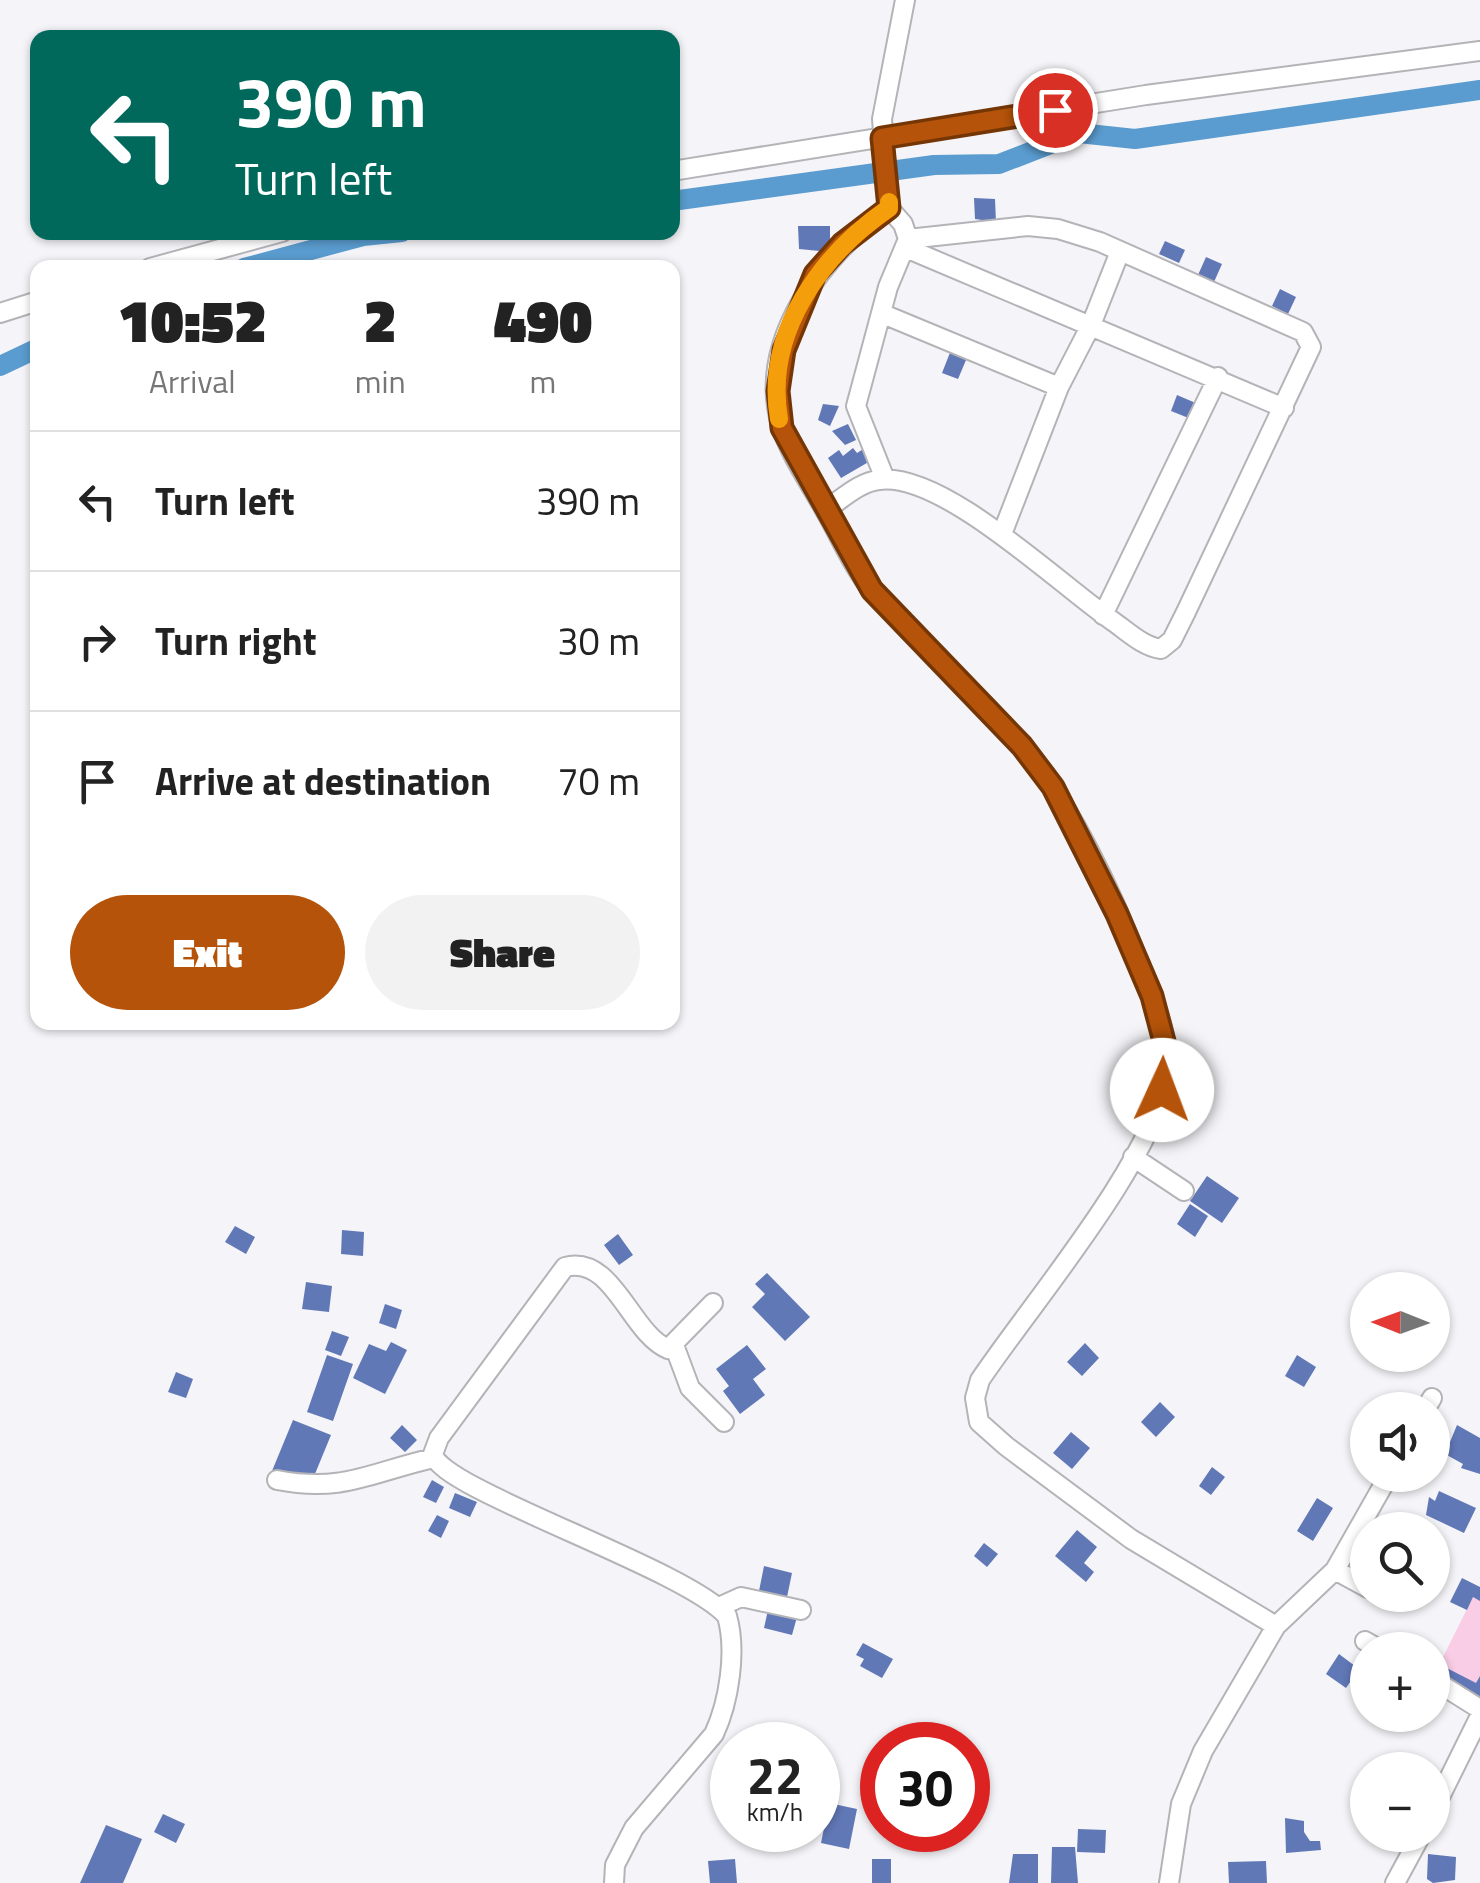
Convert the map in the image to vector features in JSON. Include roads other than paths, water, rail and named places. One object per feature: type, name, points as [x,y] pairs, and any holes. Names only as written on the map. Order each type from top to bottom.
[{"type":"street","points":[[884,479],[856,406],[888,287],[907,244],[903,224],[888,201],[882,138],[884,100],[905,0]]},
{"type":"street","points":[[680,170],[1146,94],[1480,51]]},
{"type":"street","points":[[888,201],[815,274],[784,350],[778,391],[782,428],[872,590],[1022,746],[1053,787],[1125,930],[1152,996],[1166,1064],[1162,1090],[1133,1158],[980,1380],[975,1411],[979,1422],[1006,1446],[1117,1528],[1276,1626]]},
{"type":"street","points":[[825,510],[869,482],[884,479],[939,497],[1002,534],[1103,615],[1154,649],[1172,640],[1311,348],[1304,332],[1078,234],[1028,226],[907,244]]},
{"type":"street","points":[[179,260],[253,240]]},
{"type":"street","points":[[907,244],[1284,408]]},
{"type":"street","points":[[1002,534],[1059,387],[1091,325],[1119,254]]},
{"type":"street","points":[[0,313],[30,304]]},
{"type":"street","points":[[883,314],[1059,387]]},
{"type":"street","points":[[1103,615],[1218,378]]},
{"type":"street","points":[[1133,1158],[1184,1191]]},
{"type":"street","points":[[614,1883],[615,1865],[628,1836],[692,1762],[722,1717],[730,1625],[719,1607],[683,1582],[475,1488],[441,1470],[434,1458],[439,1438],[564,1267],[590,1269],[607,1282],[656,1344],[668,1349],[713,1303]]},
{"type":"street","points":[[674,1345],[678,1366],[690,1388],[724,1422]]},
{"type":"street","points":[[277,1480],[320,1488],[348,1484],[434,1458]]},
{"type":"street","points":[[1169,1883],[1180,1804],[1234,1691],[1276,1626],[1335,1570],[1379,1492]]},
{"type":"street","points":[[1335,1570],[1350,1578]]},
{"type":"street","points":[[719,1607],[741,1598],[801,1610]]},
{"type":"street","points":[[1450,1691],[1480,1712],[1450,1775]]},
{"type":"street","points":[[1395,1883],[1412,1852]]},
{"type":"waterway","points":[[680,200],[934,165],[999,164],[1079,133],[1135,139],[1480,90]]},
{"type":"waterway","points":[[274,260],[348,240]]},
{"type":"waterway","points":[[0,366],[30,352]]}]
